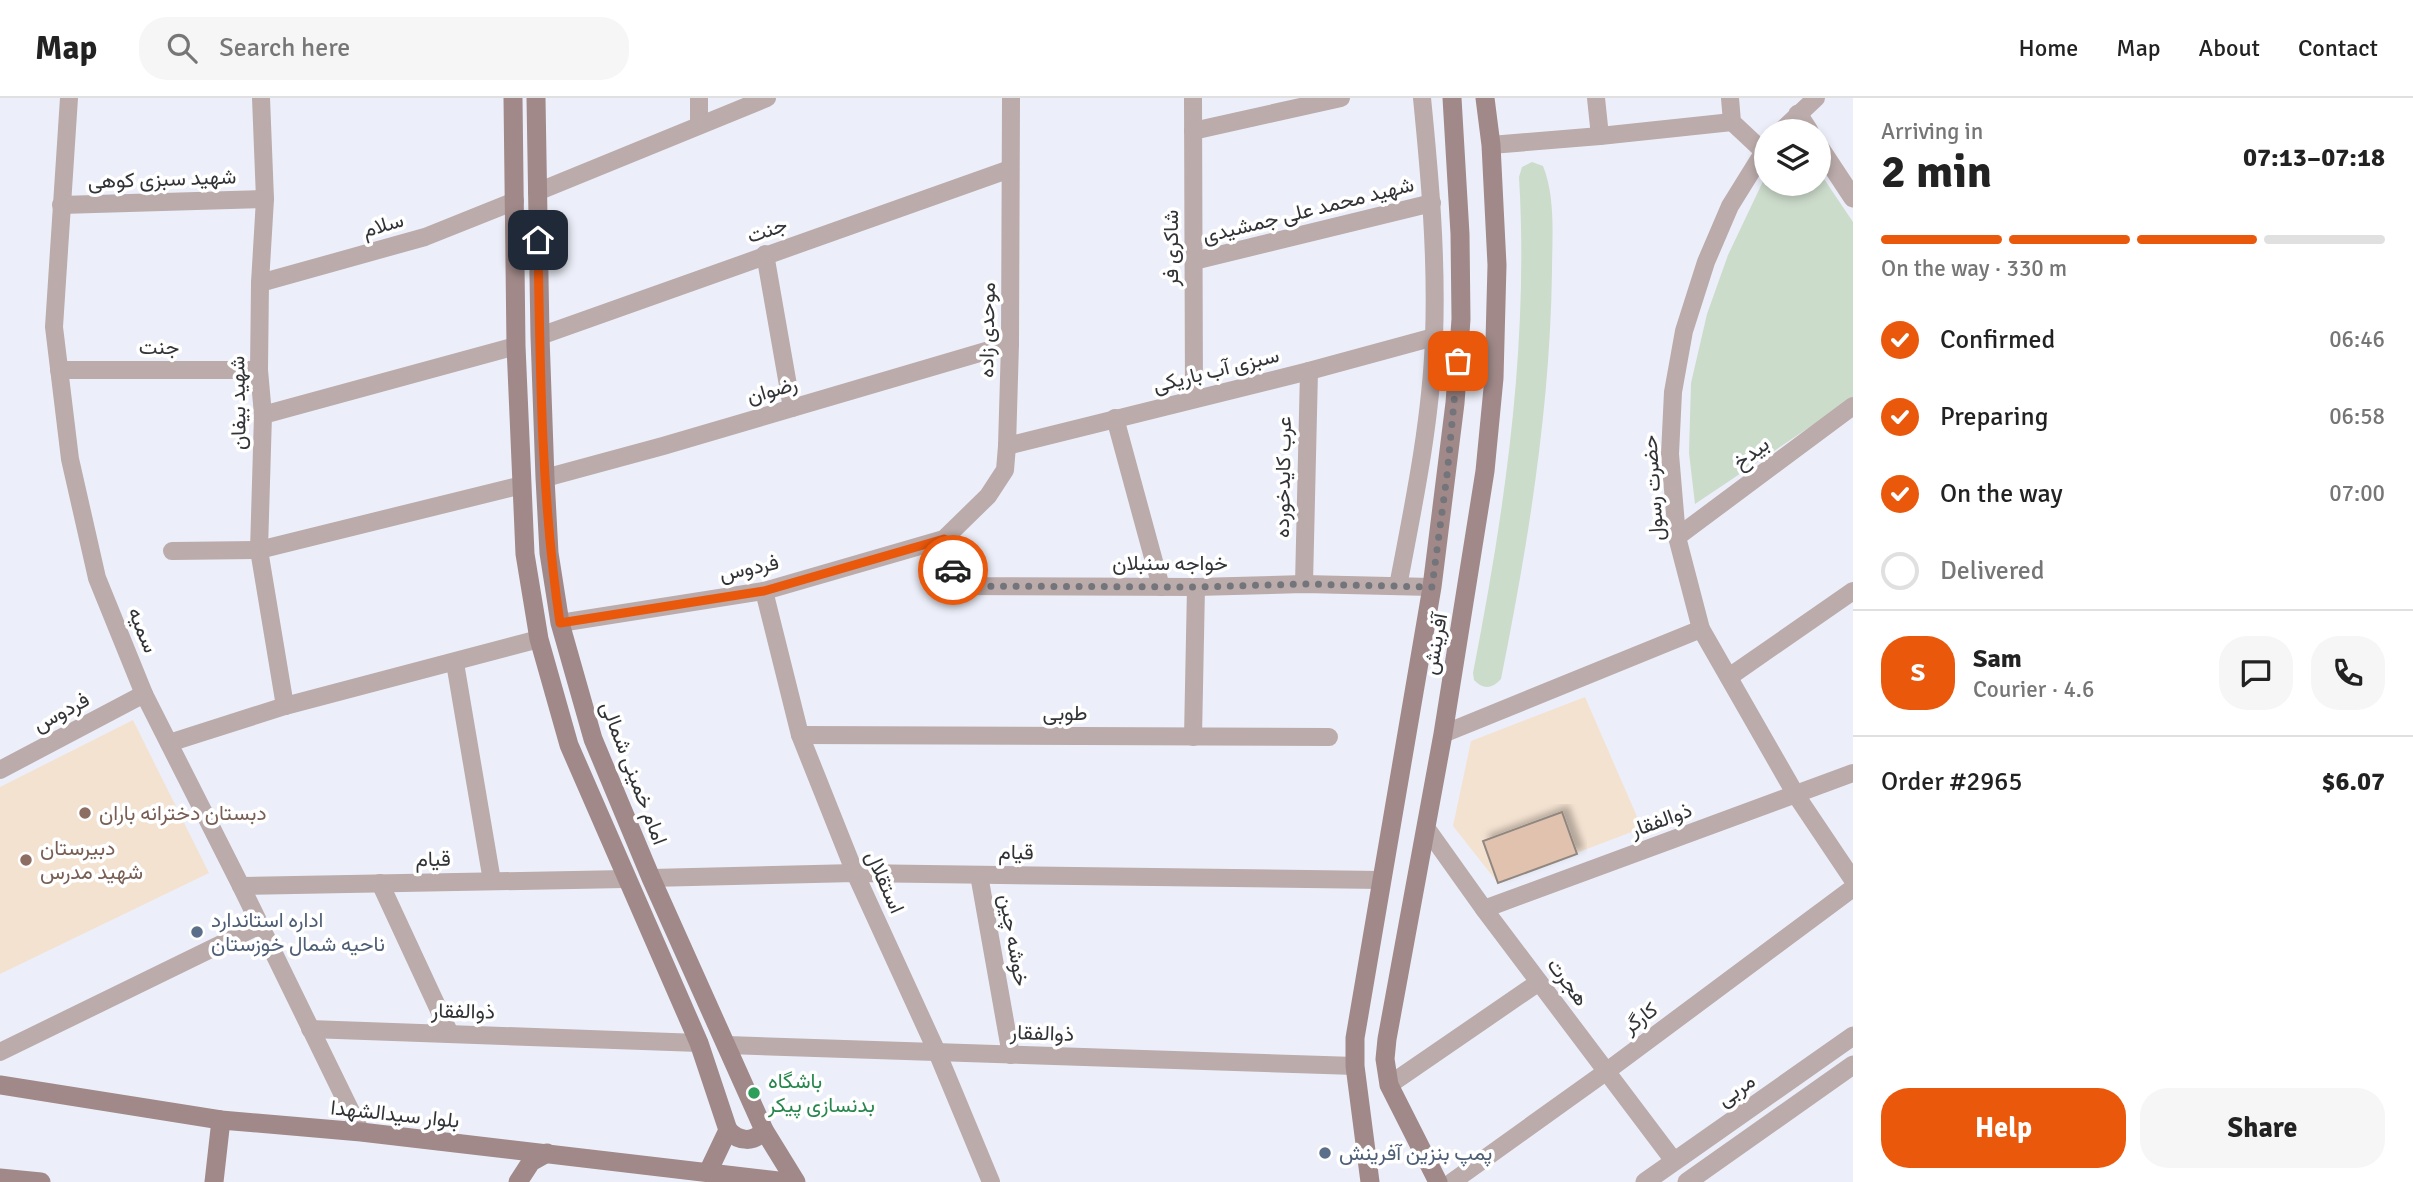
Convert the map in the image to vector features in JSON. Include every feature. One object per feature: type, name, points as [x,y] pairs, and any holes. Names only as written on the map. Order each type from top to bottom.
[{"type":"main road","points":[[513,98],[516,345],[525,554],[539,639],[569,745],[625,879],[699,1043],[728,1130],[739,1139],[746,1140],[760,1135],[764,1130]]},
{"type":"main road","name":"امام خمینی شمالی","points":[[536,98],[545,478],[549,553],[560,623],[593,739],[651,878],[764,1130],[796,1182]]},
{"type":"main road","name":"آفرینش","points":[[1370,1182],[1355,1066],[1355,1038],[1432,587],[1454,415],[1461,319],[1460,234],[1452,98]]},
{"type":"main road","name":"آفرینش","points":[[1438,1182],[1389,1085],[1385,1059],[1427,829],[1485,471],[1494,378],[1497,265],[1491,145],[1485,98]]},
{"type":"main road","points":[[1362,996],[1394,1001]]},
{"type":"main road","name":"بلوار سیدالشهدا","points":[[0,1085],[221,1121],[361,1132],[787,1182]]},
{"type":"main road","points":[[214,1182],[221,1121]]},
{"type":"main road","points":[[708,1172],[728,1130]]},
{"type":"main road","points":[[518,1182],[531,1162],[547,1153]]},
{"type":"main road","points":[[0,1178],[41,1182]]},
{"type":"street","name":"سمیه","points":[[69,98],[54,327],[70,459],[97,578],[144,694],[361,1132]]},
{"type":"street","name":"شهید بیفان","points":[[261,98],[265,199],[260,283],[259,370],[263,415],[259,550],[285,705]]},
{"type":"street","points":[[699,98],[699,124]]},
{"type":"street","points":[[537,192],[767,98]]},
{"type":"street","name":"موحدی زاده","points":[[944,539],[988,496],[1005,470],[1010,344],[1011,98]]},
{"type":"street","name":"شاکری فر","points":[[1193,98],[1194,398]]},
{"type":"street","points":[[1193,131],[1341,98]]},
{"type":"street","points":[[1398,586],[1421,461],[1434,337],[1432,203],[1422,98]]},
{"type":"street","points":[[1596,98],[1600,136]]},
{"type":"street","points":[[1491,145],[1732,122],[1730,98]]},
{"type":"street","points":[[1793,119],[1816,98]]},
{"type":"street","points":[[1797,114],[1801,119]]},
{"type":"street","name":"حضرت رسول","points":[[1732,122],[1754,141]]},
{"type":"street","points":[[1831,165],[1853,198]]},
{"type":"street","name":"حضرت رسول","points":[[1754,168],[1730,206],[1706,262],[1684,331],[1673,392],[1670,454],[1677,537],[1701,629],[1796,795],[1853,880]]},
{"type":"street","name":"جنت","points":[[540,336],[1010,169]]},
{"type":"street","name":"شهید سبزی کوهی","points":[[61,205],[265,199]]},
{"type":"street","name":"سلام","points":[[260,283],[425,237],[515,201]]},
{"type":"street","name":"شهید محمد علی جمشیدی","points":[[1194,261],[1432,203]]},
{"type":"street","points":[[765,254],[792,408]]},
{"type":"street","name":"سبزی آب باریکی","points":[[1007,446],[1434,337]]},
{"type":"street","name":"رضوان","points":[[545,478],[1010,344]]},
{"type":"street","points":[[263,415],[516,345]]},
{"type":"street","name":"جنت","points":[[59,370],[259,370]]},
{"type":"street","name":"عرب کایدخورده","points":[[1304,584],[1309,371]]},
{"type":"street","name":"بیدخ","points":[[1677,537],[1853,406]]},
{"type":"street","points":[[1115,418],[1161,587]]},
{"type":"street","points":[[172,551],[259,550],[522,485]]},
{"type":"street","name":"خواجه سنبلان","points":[[944,539],[957,586],[1196,587],[1304,584],[1432,587]]},
{"type":"street","name":"فردوس","points":[[560,623],[764,591],[944,539]]},
{"type":"street","points":[[1193,737],[1196,587]]},
{"type":"street","name":"استقلال","points":[[764,591],[800,735],[855,873],[937,1052],[991,1182]]},
{"type":"street","points":[[1729,677],[1853,591]]},
{"type":"street","points":[[1443,734],[1701,629]]},
{"type":"street","points":[[169,743],[285,705],[455,663],[539,639]]},
{"type":"street","points":[[455,663],[492,881]]},
{"type":"street","name":"فردوس","points":[[0,770],[144,694]]},
{"type":"street","name":"طوبی","points":[[800,735],[1329,737]]},
{"type":"street","name":"ذوالفقار","points":[[1484,909],[1853,773]]},
{"type":"street","name":"هجرت","points":[[1427,829],[1674,1161]]},
{"type":"street","name":"قیام","points":[[651,878],[855,873],[1381,880]]},
{"type":"street","name":"خوشه چین","points":[[979,875],[1011,1055]]},
{"type":"street","name":"قیام","points":[[241,886],[625,879]]},
{"type":"street","points":[[380,883],[450,1034]]},
{"type":"street","name":"کارگر","points":[[1452,1182],[1853,888]]},
{"type":"street","points":[[0,1052],[260,925]]},
{"type":"street","points":[[1389,1085],[1539,982]]},
{"type":"street","name":"ذوالفقار","points":[[310,1029],[699,1043]]},
{"type":"street","name":"مربی","points":[[1645,1182],[1853,1036]]},
{"type":"street","name":"ذوالفقار","points":[[727,1045],[1355,1066]]},
{"type":"street","points":[[1689,1181],[1853,1065]]},
{"type":"street","points":[[1785,1084],[1798,1103]]},
{"type":"shaded area","points":[[1585,697],[1642,828],[1498,883],[1453,826],[1471,741]]},
{"type":"shaded area","points":[[133,720],[209,873],[0,974],[0,787]]},
{"type":"green space","points":[[1532,162],[1543,166],[1552,205],[1547,375],[1536,477],[1501,679],[1494,685],[1484,687],[1474,680],[1473,673],[1495,550],[1512,426],[1521,302],[1519,177],[1522,167]]},
{"type":"green space","points":[[1831,189],[1853,222],[1853,398],[1695,504],[1689,453],[1691,383],[1707,314],[1728,255],[1756,196],[1831,196]]},
{"type":"building","points":[[1562,812],[1577,854],[1498,883],[1483,841]]},
{"type":"way so far","points":[[953,570],[957,586],[1196,587],[1304,584],[1432,587],[1447,475],[1458,361]]},
{"type":"place","name":"دبستان دخترانه باران","points":[[85,813]]},
{"type":"place","name":"دبیرستان شهید مدرس","points":[[26,860]]},
{"type":"place","name":"اداره استاندارد ناحیه شمال خوزستان","points":[[197,932]]},
{"type":"place","name":"باشگاه بدنسازی پیکر","points":[[754,1093]]},
{"type":"place","name":"پمپ بنزین آفرینش","points":[[1325,1153]]},
{"type":"route","points":[[538,240],[549,553],[560,623],[764,591],[944,539],[953,570]]}]
